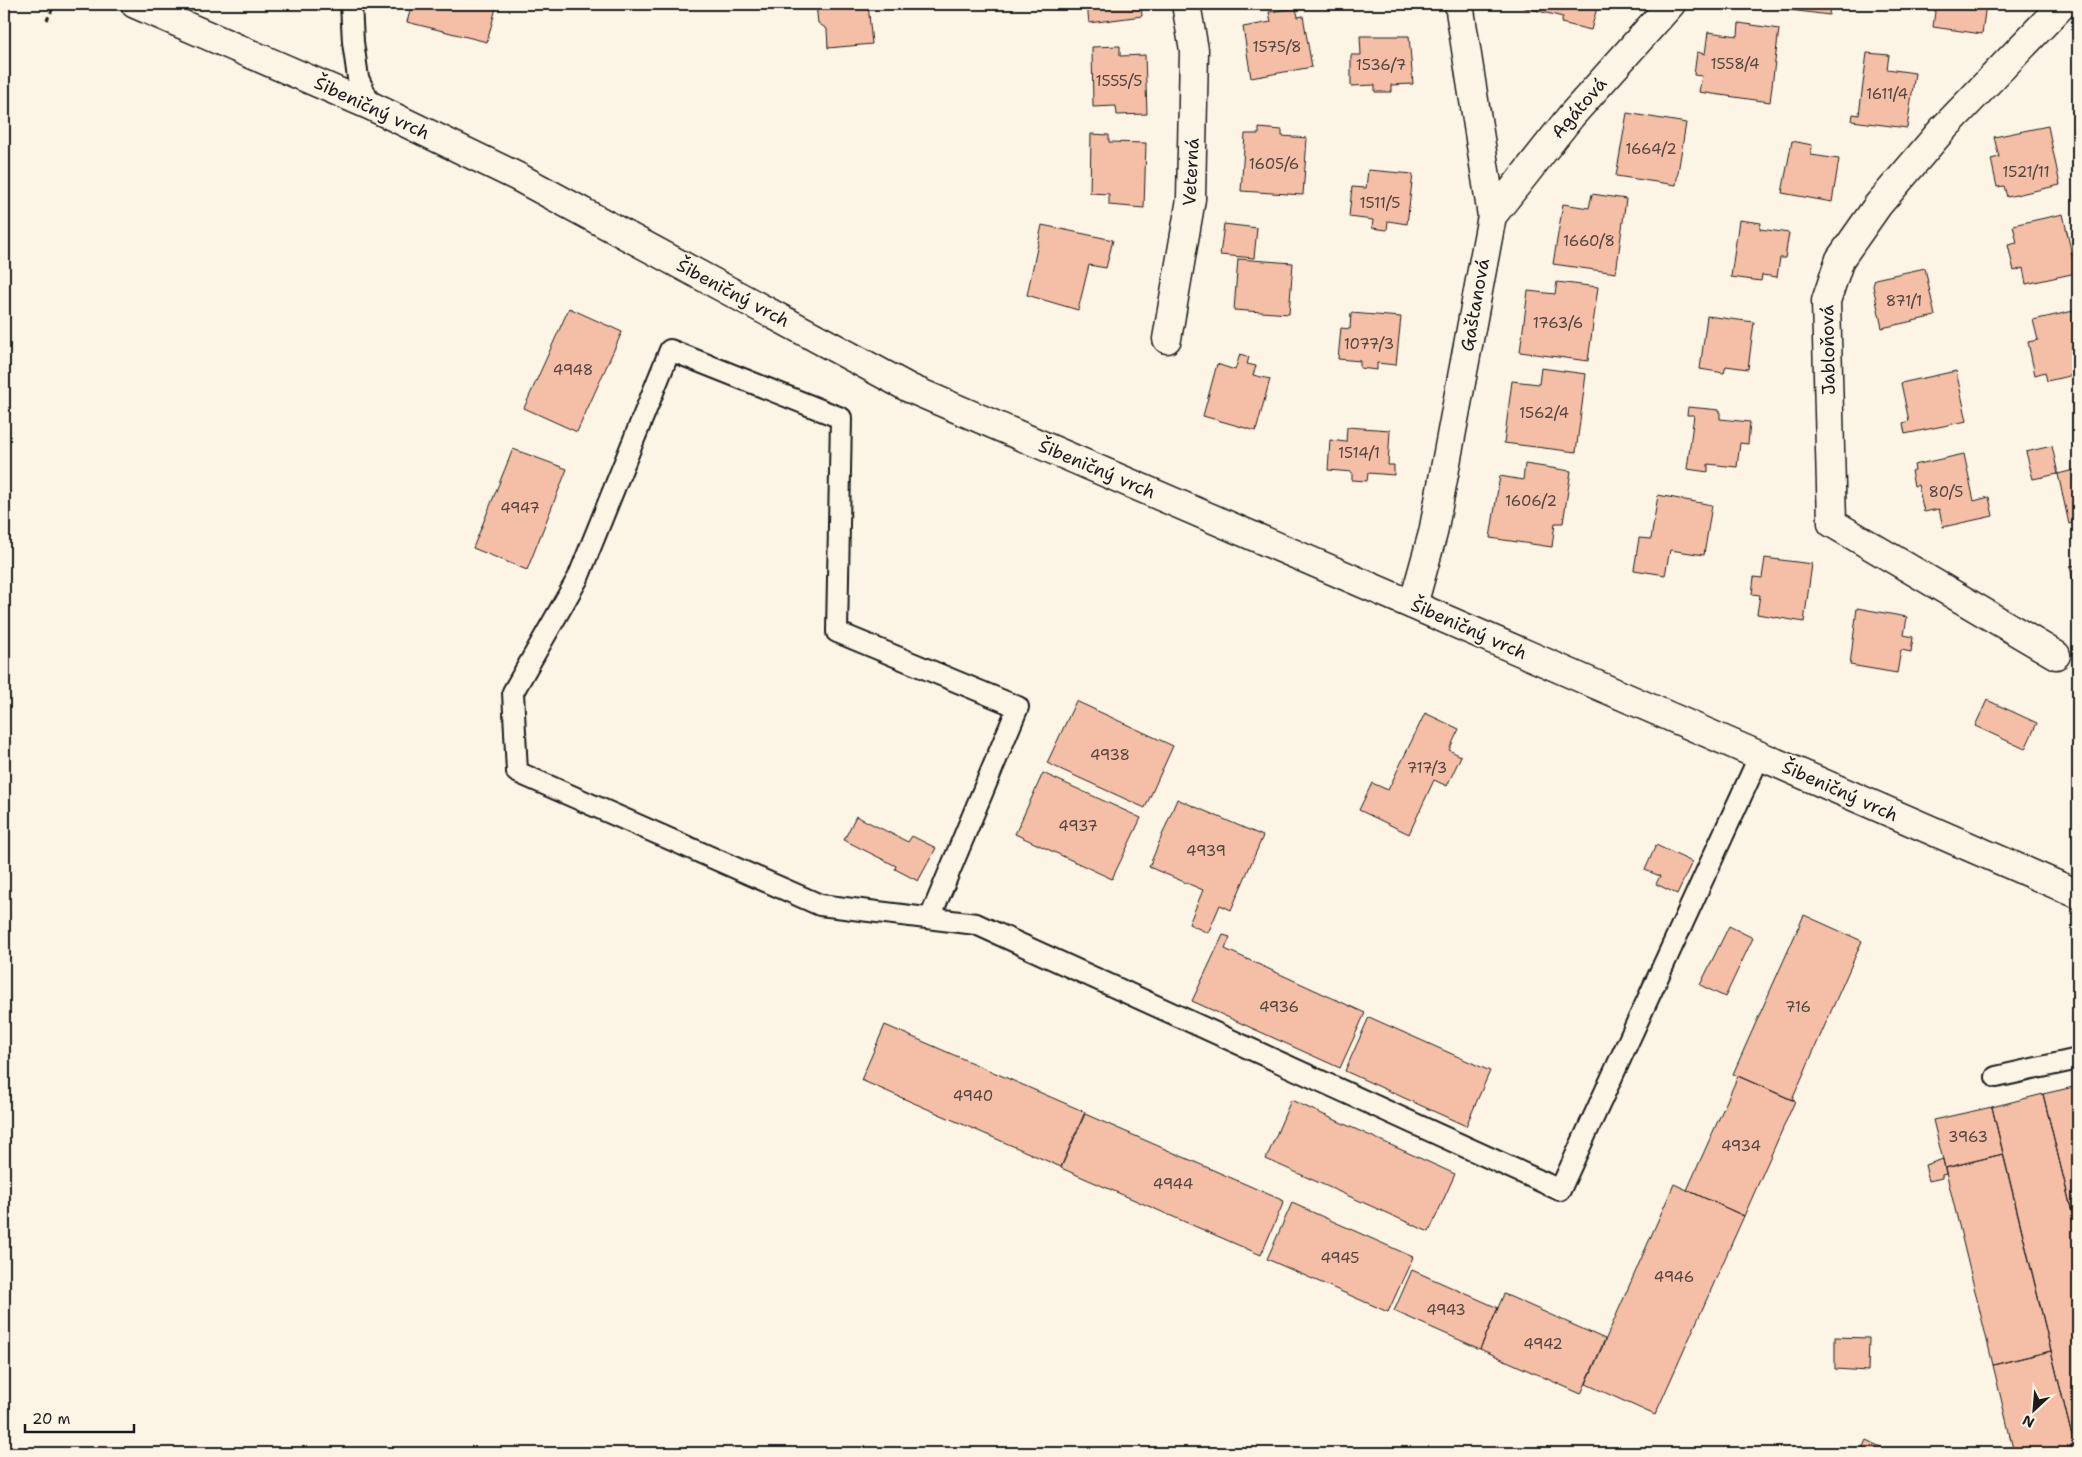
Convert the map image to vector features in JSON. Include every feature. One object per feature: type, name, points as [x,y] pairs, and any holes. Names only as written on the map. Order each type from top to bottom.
[{"type":"street","name":"Šibeničný vrch","points":[[135,4],[371,106],[518,177],[909,388],[2078,894]]},
{"type":"street","name":"Veterná","points":[[1167,339],[1191,199],[1194,50],[1186,4]]},
{"type":"street","name":"Gaštanová","points":[[1413,605],[1433,533],[1492,216],[1459,4]]},
{"type":"street","name":"Agátová","points":[[1492,216],[1571,116],[1672,4]]},
{"type":"street","name":"Jabloňová","points":[[2056,655],[1832,523],[1826,301],[1840,259],[1878,205],[1942,130],[2063,4]]},
{"type":"lane","points":[[351,4],[353,42],[358,78],[371,106]]},
{"type":"lane","points":[[930,918],[1018,708],[837,632],[841,418],[670,350],[578,578],[513,692],[517,772],[820,905],[976,924],[1560,1190],[1760,755]]},
{"type":"lane","points":[[1996,1077],[2078,1059]]},
{"type":"path","points":[[48,20],[55,4]]},
{"type":"building","points":[[412,4],[497,4],[487,42],[407,22]]},
{"type":"building","points":[[816,4],[868,4],[872,44],[828,48],[827,29],[818,23]]},
{"type":"building","points":[[1087,4],[1141,4],[1142,16],[1089,23]]},
{"type":"building","points":[[1523,4],[1598,4],[1591,30],[1561,23],[1563,17],[1522,7]]},
{"type":"building","points":[[1767,4],[1830,4],[1829,15],[1767,7]]},
{"type":"building","points":[[1936,4],[1986,4],[1982,34],[1933,27]]},
{"type":"building","points":[[1296,8],[1298,17],[1303,16],[1312,67],[1251,78],[1243,27],[1271,22],[1269,12]]},
{"type":"building","points":[[1739,23],[1779,29],[1770,102],[1699,92],[1702,76],[1694,75],[1697,52],[1705,54],[1708,32],[1738,36]]},
{"type":"building","points":[[1360,36],[1409,36],[1413,84],[1391,85],[1391,92],[1375,92],[1375,85],[1351,86],[1351,55],[1361,55]]},
{"type":"building","points":[[1120,46],[1120,56],[1145,55],[1147,114],[1117,115],[1116,106],[1093,107],[1092,47]]},
{"type":"building","points":[[1867,53],[1889,55],[1887,69],[1915,73],[1907,128],[1852,121],[1853,114],[1859,115]]},
{"type":"building","points":[[1627,113],[1686,123],[1676,185],[1616,176]]},
{"type":"building","points":[[2048,126],[2060,185],[2007,197],[2004,186],[1997,187],[1991,159],[1999,157],[1994,137]]},
{"type":"building","points":[[1259,128],[1282,130],[1282,136],[1307,138],[1303,195],[1241,191],[1245,134],[1259,134]]},
{"type":"building","points":[[1091,134],[1109,135],[1109,142],[1146,143],[1144,208],[1109,205],[1109,194],[1090,193]]},
{"type":"building","points":[[1792,141],[1812,145],[1811,155],[1839,159],[1832,202],[1782,193]]},
{"type":"building","points":[[1368,170],[1413,174],[1407,224],[1388,221],[1387,230],[1372,228],[1373,220],[1349,217],[1352,187],[1366,188]]},
{"type":"building","points":[[1592,194],[1626,199],[1616,273],[1553,264],[1563,204],[1589,208]]},
{"type":"building","points":[[2063,214],[2076,273],[2026,284],[2023,268],[2014,271],[2008,245],[2017,243],[2013,225]]},
{"type":"building","points":[[1739,220],[1761,223],[1760,229],[1789,233],[1785,258],[1780,258],[1777,277],[1762,275],[1761,281],[1731,277]]},
{"type":"building","points":[[1224,224],[1257,228],[1254,258],[1220,255]]},
{"type":"building","points":[[1042,225],[1113,240],[1106,268],[1089,265],[1078,310],[1027,295]]},
{"type":"building","points":[[1238,259],[1293,263],[1289,314],[1234,310]]},
{"type":"building","points":[[1925,268],[1935,316],[1882,328],[1873,286],[1875,279]]},
{"type":"building","points":[[1557,282],[1598,287],[1588,361],[1520,352],[1528,291],[1555,294]]},
{"type":"building","points":[[569,308],[622,332],[577,432],[524,408]]},
{"type":"building","points":[[2078,310],[2078,374],[2047,381],[2045,372],[2035,375],[2028,342],[2038,340],[2033,320]]},
{"type":"building","points":[[1351,313],[1401,317],[1396,365],[1377,363],[1377,370],[1360,368],[1360,361],[1338,359],[1341,328],[1350,329]]},
{"type":"building","points":[[1707,316],[1754,322],[1748,369],[1726,366],[1724,373],[1700,369]]},
{"type":"building","points":[[1240,354],[1249,357],[1247,364],[1256,366],[1253,375],[1270,379],[1256,431],[1203,416],[1217,364],[1235,370]]},
{"type":"building","points":[[1541,368],[1586,374],[1576,452],[1504,443],[1512,381],[1539,384]]},
{"type":"building","points":[[1956,371],[1967,421],[1905,434],[1903,423],[1909,421],[1901,383]]},
{"type":"building","points":[[1688,407],[1720,410],[1720,419],[1750,422],[1748,444],[1740,443],[1737,467],[1708,464],[1708,472],[1687,469],[1694,415],[1687,415]]},
{"type":"building","points":[[1347,427],[1390,430],[1388,465],[1394,465],[1394,475],[1368,473],[1367,481],[1352,480],[1352,472],[1328,470],[1330,440],[1346,442]]},
{"type":"building","points":[[2052,446],[2058,474],[2033,479],[2026,452]]},
{"type":"building","points":[[513,449],[567,469],[527,570],[473,548]]},
{"type":"building","points":[[1964,454],[1974,501],[1989,497],[1993,516],[1943,527],[1939,509],[1924,512],[1918,485],[1914,486],[1911,471],[1915,470],[1914,465]]},
{"type":"building","points":[[1525,464],[1571,471],[1563,523],[1555,523],[1552,547],[1490,538],[1500,476],[1523,480]]},
{"type":"building","points":[[2078,469],[2078,521],[2069,524],[2058,474]]},
{"type":"building","points":[[1658,495],[1712,505],[1704,555],[1670,550],[1665,575],[1634,570],[1639,538],[1651,539]]},
{"type":"building","points":[[1765,558],[1812,564],[1804,622],[1757,614],[1760,595],[1752,594],[1754,577],[1762,578]]},
{"type":"building","points":[[2078,565],[2078,605],[2070,566]]},
{"type":"building","points":[[1857,608],[1907,617],[1904,635],[1913,637],[1911,652],[1901,650],[1897,673],[1850,665]]},
{"type":"building","points":[[1987,700],[2037,723],[2025,749],[1975,726]]},
{"type":"building","points":[[1076,701],[1173,746],[1145,808],[1047,763]]},
{"type":"building","points":[[1425,713],[1459,729],[1449,750],[1461,756],[1447,786],[1434,780],[1409,834],[1359,810],[1372,783],[1388,790]]},
{"type":"building","points":[[1043,773],[1141,818],[1112,879],[1015,834]]},
{"type":"building","points":[[1177,799],[1263,836],[1231,910],[1220,905],[1208,933],[1189,924],[1203,890],[1149,867]]},
{"type":"building","points":[[856,816],[908,842],[912,836],[936,848],[918,881],[895,869],[896,866],[844,840]]},
{"type":"building","points":[[1656,845],[1692,862],[1677,894],[1656,884],[1660,876],[1645,870]]},
{"type":"building","points":[[1804,915],[1862,941],[1792,1100],[1733,1074]]},
{"type":"building","points":[[1729,926],[1753,938],[1725,997],[1700,985]]},
{"type":"building","points":[[1223,935],[1230,937],[1225,949],[1365,1013],[1340,1068],[1192,1001]]},
{"type":"building","points":[[1369,1017],[1490,1071],[1466,1126],[1345,1071]]},
{"type":"building","points":[[885,1025],[1085,1112],[1061,1167],[861,1080]]},
{"type":"building","points":[[1738,1076],[1795,1101],[1744,1216],[1687,1190]]},
{"type":"building","points":[[2078,1086],[2078,1237],[2043,1094]]},
{"type":"building","points":[[2043,1094],[2078,1237],[2078,1453],[2076,1453],[1992,1107]]},
{"type":"building","points":[[1291,1100],[1455,1174],[1429,1232],[1266,1159]]},
{"type":"building","points":[[1992,1107],[2003,1154],[1945,1168],[1933,1120]]},
{"type":"building","points":[[1085,1114],[1284,1201],[1261,1255],[1061,1168]]},
{"type":"building","points":[[2003,1154],[2051,1351],[1993,1365],[1945,1168]]},
{"type":"building","points":[[1943,1159],[1946,1174],[1942,1175],[1942,1178],[1929,1181],[1925,1165]]},
{"type":"building","points":[[1674,1184],[1744,1216],[1655,1415],[1586,1384]]},
{"type":"building","points":[[1292,1203],[1413,1257],[1388,1312],[1267,1259]]},
{"type":"building","points":[[1412,1270],[1498,1308],[1480,1349],[1394,1311]]},
{"type":"building","points":[[1504,1294],[1605,1339],[1581,1394],[1480,1349]]},
{"type":"building","points":[[1835,1337],[1869,1338],[1868,1371],[1835,1369]]},
{"type":"building","points":[[2051,1351],[2076,1453],[2014,1453],[1993,1365]]},
{"type":"building","points":[[1866,1440],[1893,1453],[1860,1453]]}]
